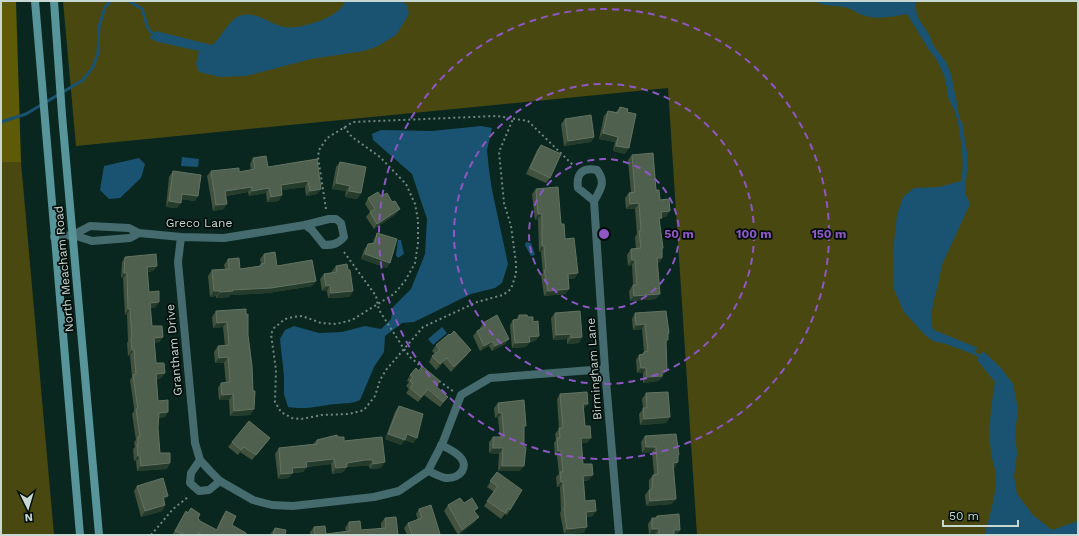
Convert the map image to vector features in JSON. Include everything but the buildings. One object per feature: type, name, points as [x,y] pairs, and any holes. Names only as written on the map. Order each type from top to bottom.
[{"type":"main road","name":"North Meacham Road","points":[[35,1],[80,535]]},
{"type":"main road","name":"North Meacham Road","points":[[54,1],[62,115],[99,535]]},
{"type":"street","name":"Birmingham Lane","points":[[594,201],[605,369],[619,535]]},
{"type":"street","name":"Greco Lane","points":[[73,235],[90,226],[129,228],[139,233],[181,237],[224,238],[329,219],[336,219],[341,223],[344,236],[339,242],[332,245],[324,245],[305,224]]},
{"type":"street","name":"Greco Lane","points":[[73,235],[92,241],[130,238],[139,233]]},
{"type":"street","points":[[54,237],[73,235]]},
{"type":"street","name":"Grantham Drive","points":[[181,237],[178,262],[195,443],[200,460],[220,481],[253,500],[272,505],[293,506],[374,497],[399,491],[428,471],[441,446],[461,395]]},
{"type":"street","points":[[461,395],[490,378],[605,369]]},
{"type":"street","points":[[428,471],[444,478],[456,478],[462,473],[464,467],[463,460],[458,454],[441,446]]},
{"type":"street","points":[[200,460],[192,472],[190,484],[199,491],[208,490],[220,481]]},
{"type":"path","points":[[326,208],[318,157],[319,150],[327,138],[354,122],[496,116],[528,121],[573,165]]},
{"type":"path","points":[[344,127],[352,137],[380,157],[406,184],[415,204],[418,220],[418,243],[414,263],[405,281],[394,294],[352,320],[336,324],[321,323],[302,316],[284,319],[278,323],[271,334],[276,370],[275,402],[278,408],[286,416],[301,419],[338,413],[349,414],[364,410],[375,396],[380,380],[386,370],[424,327],[477,302],[503,295],[511,289],[514,283],[516,263],[511,226],[504,204],[499,152],[513,119]]},
{"type":"path","points":[[344,252],[376,296],[385,320],[397,335],[404,349],[410,357],[428,373]]},
{"type":"path","points":[[434,378],[461,395]]},
{"type":"path","points":[[151,535],[173,509],[188,497]]},
{"type":"shaded area","points":[[1,1],[16,1],[21,162],[1,162]]},
{"type":"shaded area","points":[[63,1],[1078,1],[1078,535],[697,535],[668,88],[76,146]]},
{"type":"shaded area","points":[[1,162],[21,162],[54,535],[1,535]]},
{"type":"water","points":[[345,1],[401,1],[407,5],[409,14],[396,35],[378,46],[364,51],[311,59],[246,76],[220,77],[199,72],[196,64],[199,51],[158,42],[149,38],[156,31],[212,45],[234,19],[243,15],[253,15],[284,27],[299,26],[328,17],[342,7]]},
{"type":"water","points":[[814,1],[915,1],[917,16],[930,36],[933,45],[946,62],[951,74],[958,108],[954,110],[947,95],[947,76],[943,67],[929,50],[907,14],[875,18],[844,7],[826,5]]},
{"type":"water","points":[[962,121],[968,159],[965,193],[970,204],[941,267],[931,318],[934,330],[978,348],[973,354],[933,341],[925,335],[904,312],[893,287],[894,242],[897,215],[903,197],[914,188],[939,187],[961,181],[963,159],[958,122]]},
{"type":"water","points":[[481,126],[492,128],[487,150],[489,170],[508,264],[502,283],[495,288],[471,294],[414,322],[402,323],[385,336],[384,352],[374,367],[360,400],[351,403],[312,407],[288,407],[284,394],[284,376],[280,339],[285,330],[294,326],[319,333],[342,332],[365,326],[381,329],[391,319],[393,307],[411,289],[425,254],[427,219],[412,174],[373,140],[372,134],[381,130],[432,131]]},
{"type":"water","points":[[182,157],[199,159],[198,167],[181,166]]},
{"type":"water","points":[[139,158],[145,164],[141,178],[120,198],[109,199],[100,190],[104,166]]},
{"type":"water","points":[[398,240],[401,240],[404,254],[398,258],[396,255]]},
{"type":"water","points":[[526,242],[531,243],[535,255],[531,256],[525,245]]},
{"type":"water","points":[[442,327],[447,333],[433,345],[428,339]]},
{"type":"water","points":[[983,351],[1001,368],[1013,384],[1018,411],[1015,431],[1017,454],[1014,476],[1017,494],[1033,515],[1052,530],[1078,521],[1078,535],[985,535],[996,482],[996,474],[991,453],[990,435],[991,408],[995,382],[977,360]]},
{"type":"waterway","points":[[1,122],[26,114],[83,80],[93,67],[98,53],[99,27],[105,7],[111,1]]},
{"type":"waterway","points":[[129,1],[142,9],[147,26],[153,34]]},
{"type":"waterway","points":[[938,59],[946,76],[947,85]]},
{"type":"waterway","points":[[955,107],[960,124]]},
{"type":"waterway","points":[[970,351],[981,357]]}]
